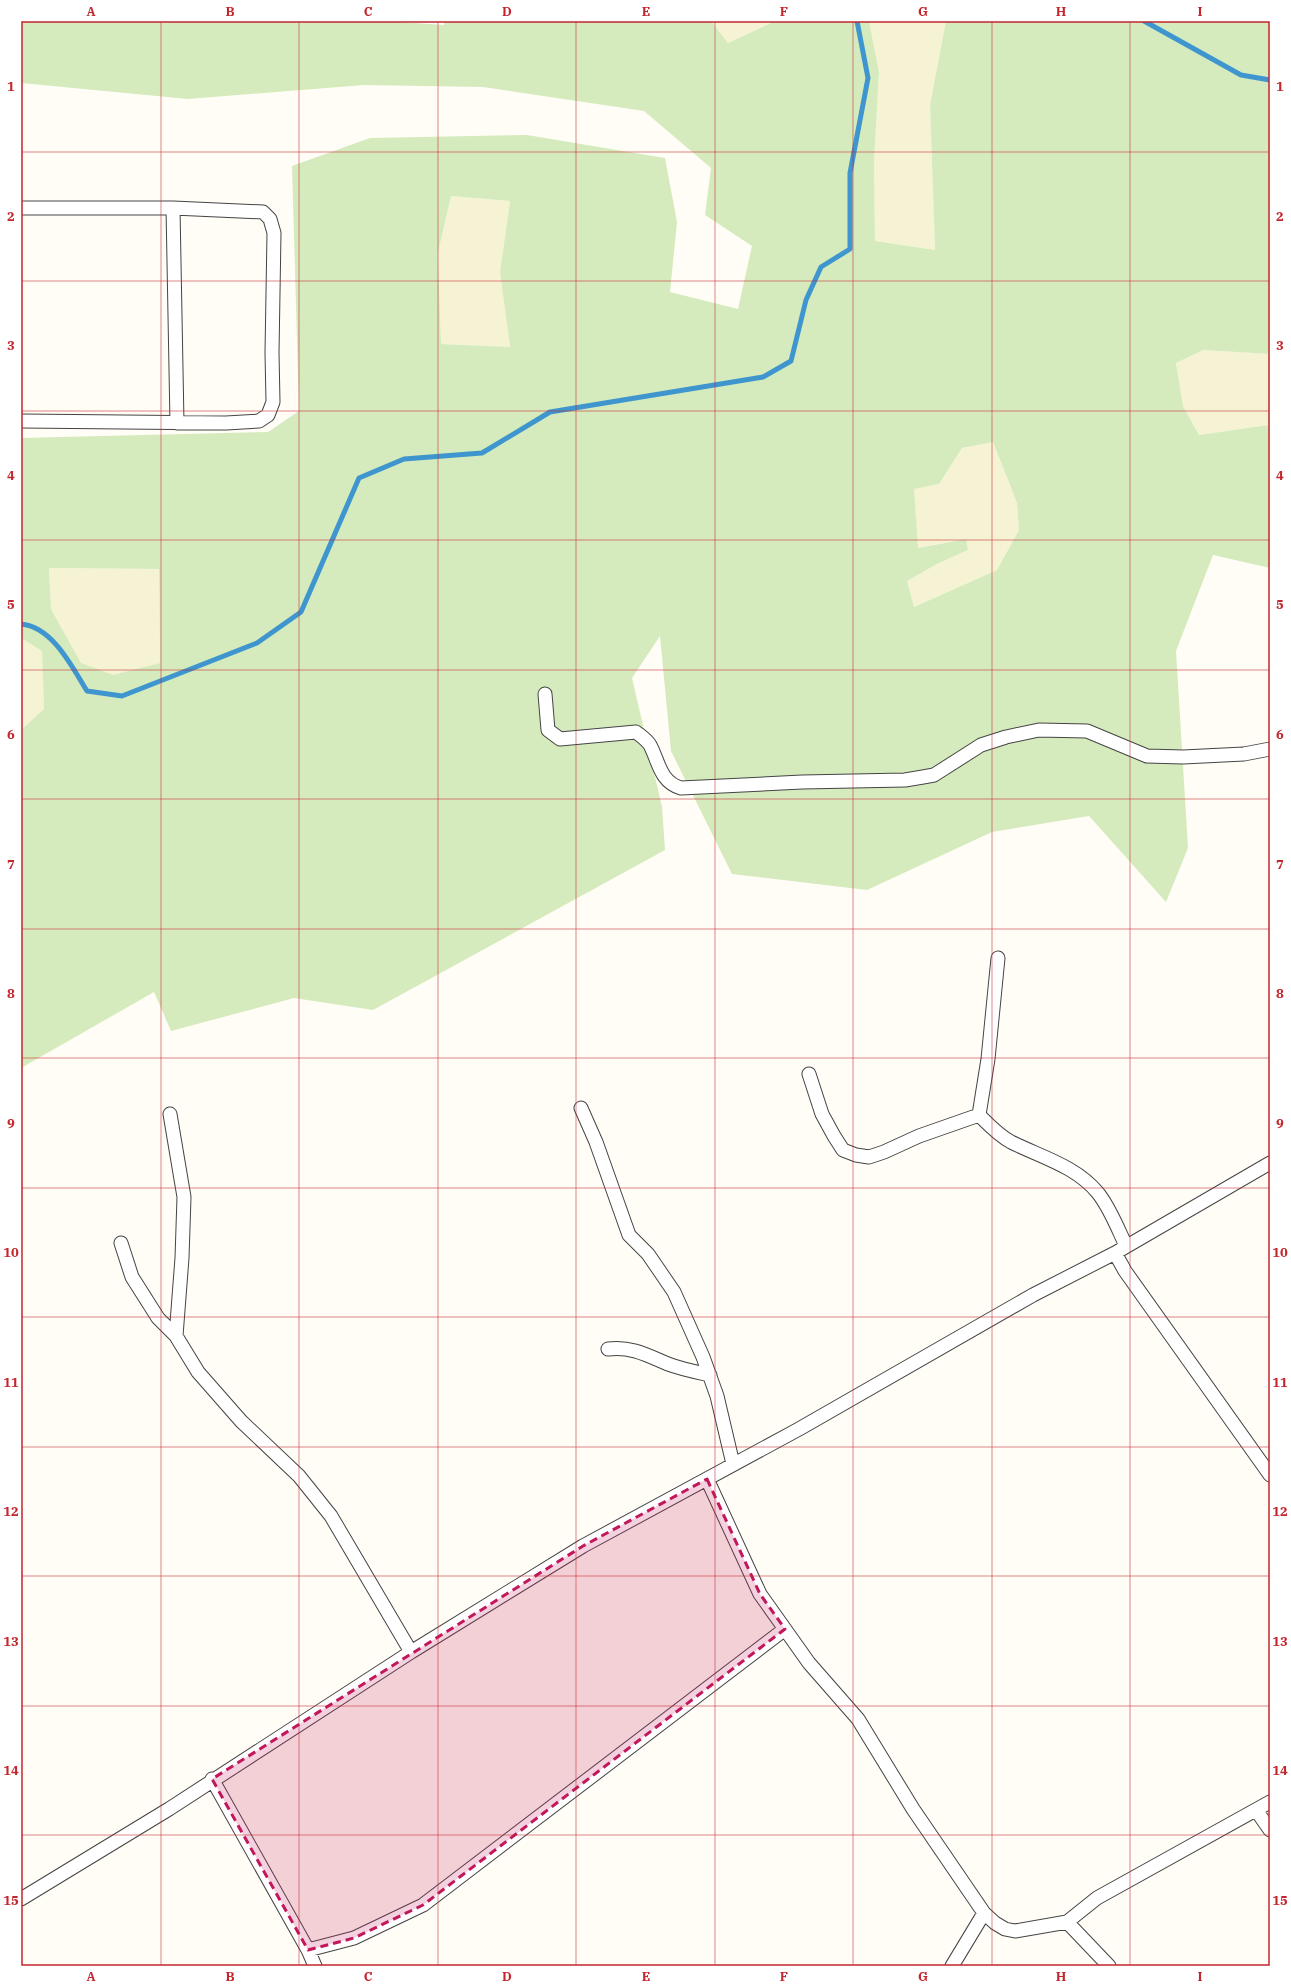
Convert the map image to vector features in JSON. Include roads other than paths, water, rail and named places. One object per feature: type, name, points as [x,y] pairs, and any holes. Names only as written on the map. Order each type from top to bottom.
[{"type":"street","points":[[21,208],[173,208],[263,212],[270,219],[274,233],[272,353],[273,402],[268,415],[259,421],[177,423],[21,421]]},
{"type":"street","points":[[173,208],[177,423]]},
{"type":"street","points":[[545,694],[548,730],[560,739],[636,732],[650,744],[663,776],[673,786],[680,788],[802,782],[905,780],[934,775],[980,745],[1006,737],[1039,730],[1087,731],[1147,756],[1183,757],[1244,754],[1270,750]]},
{"type":"street","points":[[979,1115],[988,1059],[998,958]]},
{"type":"street","points":[[809,1074],[822,1114],[834,1136],[843,1150],[856,1155],[869,1157],[919,1136],[979,1115]]},
{"type":"street","points":[[581,1108],[596,1142],[629,1235],[648,1254],[674,1292],[710,1375],[717,1396],[733,1464]]},
{"type":"street","points":[[170,1114],[184,1197],[182,1258],[176,1336]]},
{"type":"street","points":[[979,1115],[994,1130],[1011,1142],[1076,1173],[1097,1192],[1106,1205],[1126,1246]]},
{"type":"street","points":[[21,1899],[169,1809],[212,1779],[411,1652],[583,1546],[707,1479],[1033,1295],[1115,1253],[1270,1163]]},
{"type":"street","points":[[121,1243],[132,1277],[158,1318],[176,1336],[203,1378],[241,1421],[299,1476],[331,1516],[411,1652]]},
{"type":"street","points":[[1115,1253],[1125,1271],[1270,1474]]},
{"type":"street","points":[[608,1349],[621,1347],[641,1351],[669,1364],[710,1375]]},
{"type":"street","points":[[707,1479],[760,1594],[808,1663],[858,1720],[913,1809],[984,1913],[995,1923],[1005,1929],[1015,1931],[1067,1922],[1097,1898],[1270,1802]]},
{"type":"street","points":[[308,1950],[354,1938],[422,1905],[784,1629]]},
{"type":"street","points":[[212,1779],[308,1950],[315,1966]]},
{"type":"street","points":[[1256,1810],[1270,1830]]},
{"type":"street","points":[[952,1966],[984,1913]]},
{"type":"street","points":[[1067,1922],[1109,1966]]},
{"type":"waterway","points":[[21,624],[43,632],[52,640],[68,660],[87,691],[122,696],[257,643],[301,612],[359,478],[404,459],[482,453],[550,412],[763,377],[791,361],[806,300],[821,267],[850,249],[850,173],[868,78],[857,21]]},
{"type":"waterway","points":[[1144,21],[1241,75],[1270,80]]}]
